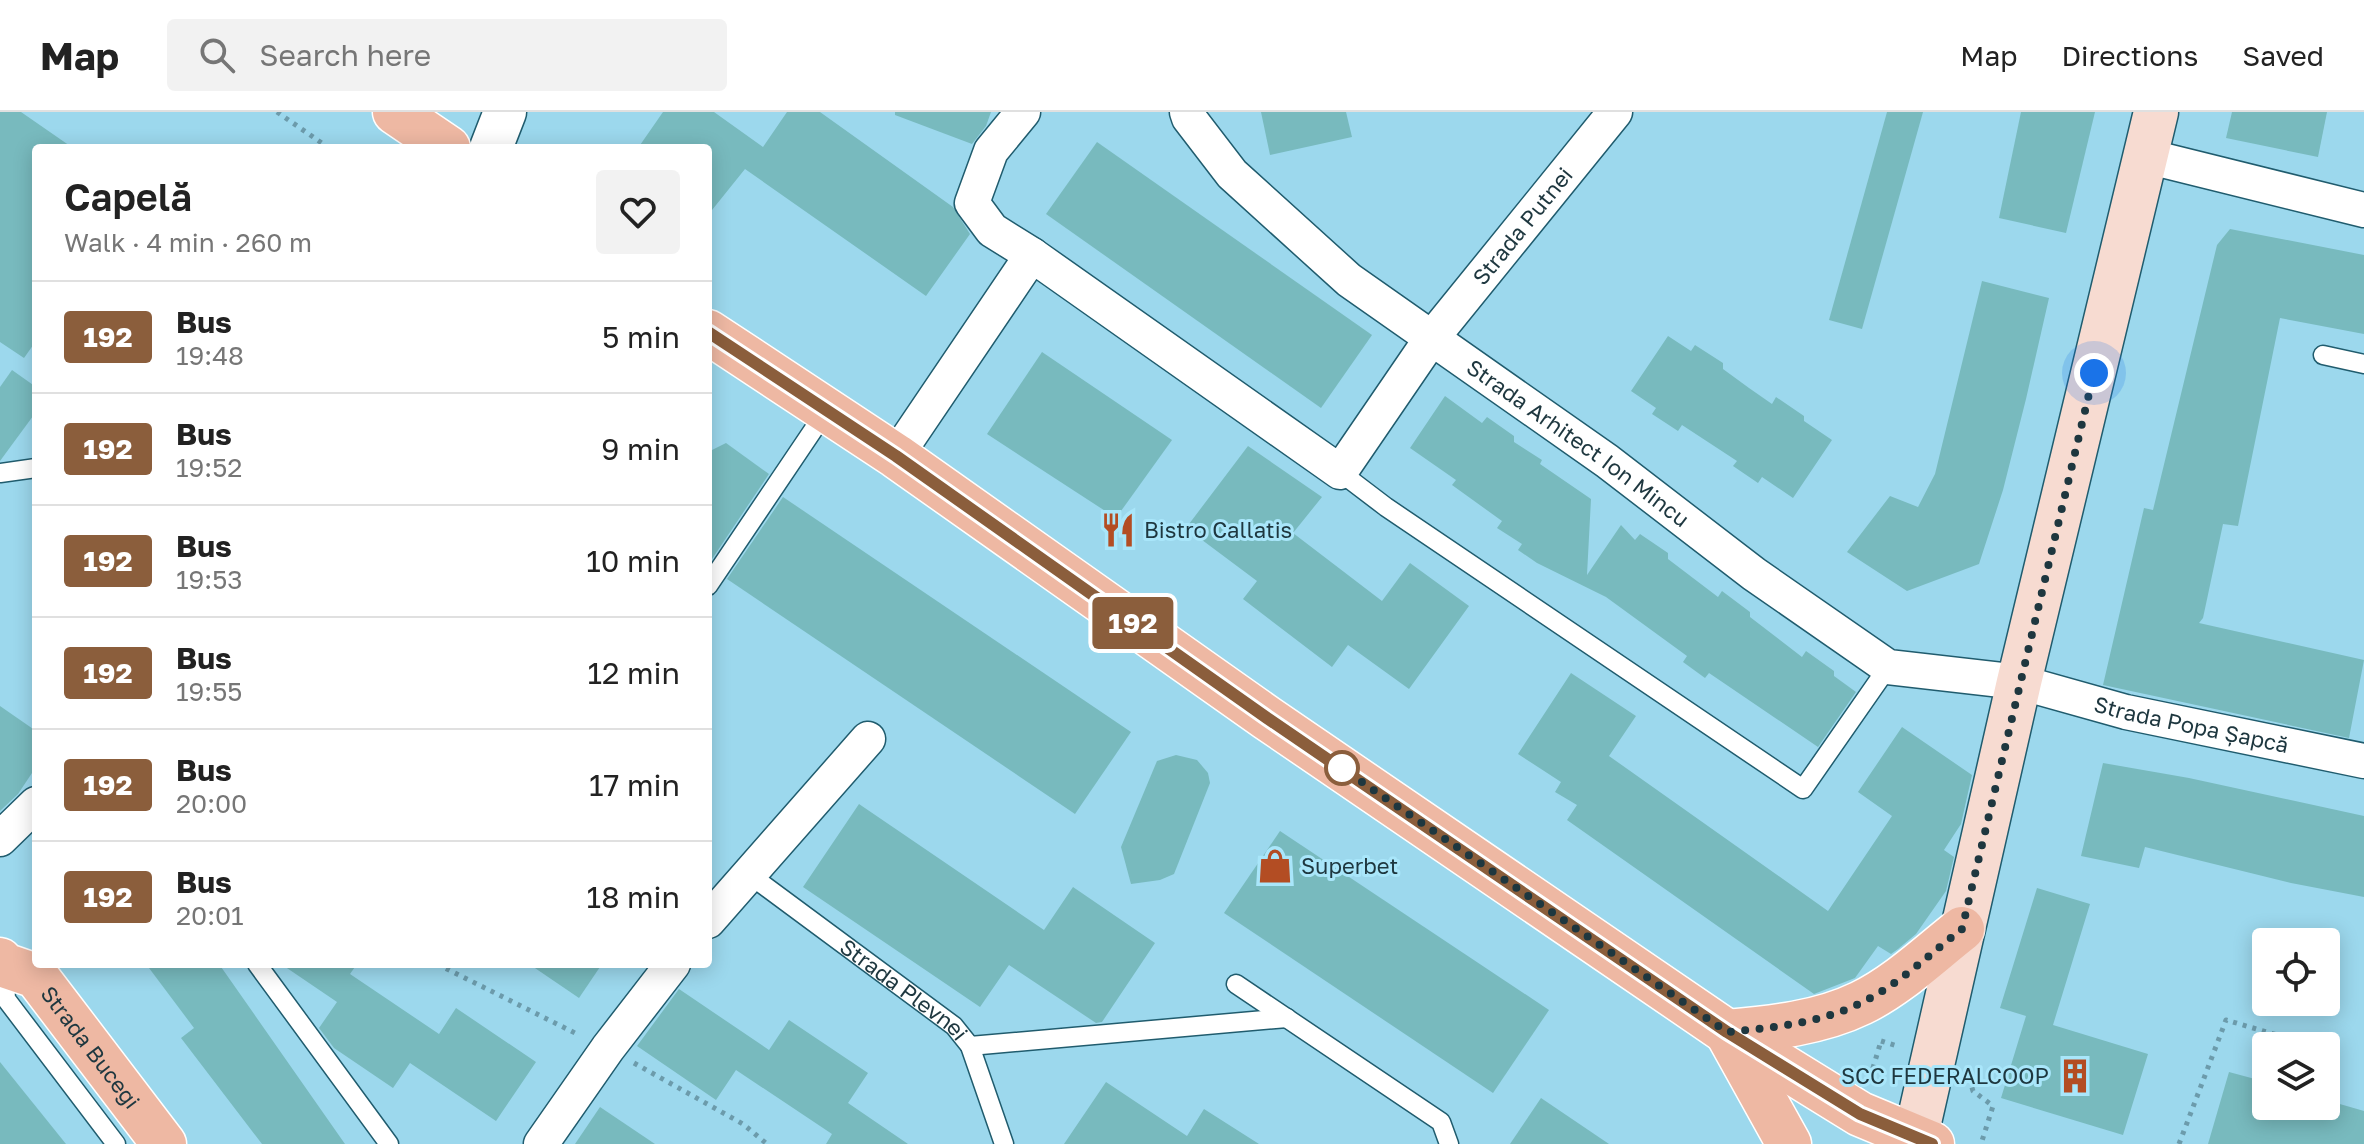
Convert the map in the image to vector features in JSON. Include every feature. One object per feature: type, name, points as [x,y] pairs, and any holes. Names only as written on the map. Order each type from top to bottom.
[{"type":"main road","points":[[395,112],[442,144]]},
{"type":"main road","points":[[712,335],[896,456],[1267,718],[1727,1032],[1860,1114],[1920,1142],[1962,929],[2156,112]]},
{"type":"main road","points":[[1727,1032],[1769,1028],[1825,1016],[1861,1003],[1962,929]]},
{"type":"main road","name":"Strada Bucegi","points":[[2,963],[36,976],[164,1144]]},
{"type":"main road","points":[[1727,1032],[1789,1144]]},
{"type":"street","points":[[493,144],[505,112]]},
{"type":"street","points":[[1023,112],[991,151],[972,203],[992,230],[1340,472]]},
{"type":"street","name":"Strada Putnei","points":[[1340,472],[1431,339],[1615,112]]},
{"type":"street","name":"Strada Arhitect Ion Mincu","points":[[1181,114],[1232,174],[1349,280],[1607,461],[1754,574],[1888,667],[2019,682]]},
{"type":"street","points":[[2146,156],[2364,210]]},
{"type":"street","points":[[896,456],[1032,255]]},
{"type":"street","name":"Strada Popa Șapcă","points":[[2019,682],[2126,712],[2364,761]]},
{"type":"street","points":[[712,917],[868,739]]},
{"type":"street","points":[[0,839],[32,808]]},
{"type":"street","points":[[541,1144],[608,1048],[670,968]]},
{"type":"lane","points":[[2323,355],[2364,364]]},
{"type":"lane","points":[[712,580],[826,411]]},
{"type":"lane","points":[[0,473],[32,469]]},
{"type":"lane","points":[[1340,472],[1386,507],[1803,789],[1888,667]]},
{"type":"lane","name":"Strada Plevnei","points":[[750,875],[954,1026],[970,1046],[1004,1144]]},
{"type":"lane","name":"Strada Bucegi","points":[[2,963],[6,999],[116,1144]]},
{"type":"lane","points":[[260,968],[389,1144]]},
{"type":"lane","points":[[1236,984],[1441,1122],[1449,1144]]},
{"type":"lane","points":[[970,1046],[1287,1018]]},
{"type":"path","points":[[277,112],[323,144]]},
{"type":"path","points":[[445,968],[608,1048],[743,1124],[767,1144]]},
{"type":"path","points":[[2179,1144],[2226,1020],[2267,1032]]},
{"type":"path","points":[[1971,1069],[1969,1078],[1973,1091],[1993,1106],[1981,1144]]},
{"type":"building","points":[[0,112],[21,112],[67,144],[32,144],[32,347],[24,358],[0,342]]},
{"type":"building","points":[[663,112],[714,112],[763,147],[787,112],[820,112],[953,207],[970,234],[926,296],[745,169],[712,210],[712,144],[641,144]]},
{"type":"building","points":[[895,112],[991,112],[986,126],[972,144],[895,115]]},
{"type":"building","points":[[1261,112],[1346,112],[1352,137],[1270,155]]},
{"type":"building","points":[[1887,112],[1923,112],[1862,329],[1829,320]]},
{"type":"building","points":[[2021,112],[2095,112],[2066,233],[1999,218]]},
{"type":"building","points":[[2232,112],[2327,112],[2318,157],[2226,138]]},
{"type":"building","points":[[1097,142],[1372,335],[1321,408],[1046,214]]},
{"type":"building","points":[[2230,229],[2364,255],[2364,334],[2280,318],[2238,526],[2223,524],[2203,618],[2199,623],[2364,660],[2349,738],[2103,685],[2144,508],[2153,510],[2217,245]]},
{"type":"building","points":[[1982,281],[2049,298],[2026,399],[2003,490],[1979,564],[1907,591],[1847,552],[1890,496],[1918,507],[1935,474]]},
{"type":"building","points":[[1668,336],[1691,351],[1695,345],[1723,363],[1723,369],[1772,404],[1776,397],[1832,440],[1793,498],[1762,477],[1758,483],[1733,466],[1737,461],[1682,425],[1678,431],[1652,414],[1656,408],[1631,391]]},
{"type":"building","points":[[1042,352],[1172,440],[1116,518],[987,434]]},
{"type":"building","points":[[12,370],[32,384],[32,417],[0,461],[0,387]]},
{"type":"building","points":[[1445,396],[1482,423],[1487,417],[1514,436],[1514,442],[1542,460],[1540,464],[1591,499],[1587,575],[1621,525],[1635,540],[1640,534],[1668,553],[1668,559],[1718,597],[1722,591],[1802,657],[1806,651],[1834,671],[1834,676],[1856,692],[1818,747],[1709,673],[1705,678],[1683,662],[1687,656],[1606,597],[1537,563],[1518,550],[1522,544],[1497,528],[1502,521],[1452,485],[1456,480],[1410,448]]},
{"type":"building","points":[[726,443],[769,474],[712,559],[712,450]]},
{"type":"building","points":[[1248,446],[1322,497],[1293,533],[1382,601],[1410,563],[1469,606],[1409,689],[1348,645],[1332,667],[1243,599],[1257,581],[1186,528]]},
{"type":"building","points":[[783,497],[1131,732],[1075,814],[727,579]]},
{"type":"building","points":[[1571,673],[1636,716],[1609,756],[1828,911],[1892,816],[1858,792],[1902,727],[1972,775],[1961,824],[1944,850],[1954,857],[1946,891],[1916,934],[1898,949],[1891,954],[1878,946],[1855,978],[1814,994],[1567,820],[1577,805],[1555,792],[1561,782],[1518,754]]},
{"type":"building","points":[[0,706],[32,728],[32,773],[18,794],[0,811]]},
{"type":"building","points":[[1176,755],[1197,760],[1208,773],[1210,783],[1174,874],[1160,880],[1131,884],[1121,847],[1157,761]]},
{"type":"building","points":[[2103,763],[2189,778],[2364,816],[2364,897],[2291,883],[2145,847],[2139,868],[2081,856]]},
{"type":"building","points":[[859,804],[1044,930],[1073,887],[1155,943],[1102,1022],[1096,1023],[1009,965],[980,1007],[803,887]]},
{"type":"building","points":[[1280,831],[1549,1010],[1493,1093],[1224,913]]},
{"type":"building","name":"SCC FEDERALCOOP","points":[[2037,888],[2090,904],[2053,1025],[2148,1054],[2123,1135],[2001,1098],[2026,1016],[2000,1008]]},
{"type":"building","points":[[149,968],[222,968],[345,1144],[262,1144],[181,1038],[194,1028]]},
{"type":"building","points":[[287,968],[354,968],[350,974],[439,1034],[456,1008],[536,1062],[496,1121],[410,1063],[393,1088],[334,1048],[319,1028],[337,1002]]},
{"type":"building","points":[[535,968],[599,968],[579,998]]},
{"type":"building","points":[[679,989],[769,1050],[789,1020],[868,1073],[848,1103],[908,1144],[826,1144],[832,1134],[736,1070],[716,1100],[637,1046]]},
{"type":"building","points":[[0,1062],[66,1144],[0,1144]]},
{"type":"building","points":[[2229,1072],[2252,1078],[2252,1120],[2340,1120],[2340,1104],[2364,1111],[2364,1144],[2208,1144]]},
{"type":"building","points":[[1106,1082],[1187,1136],[1204,1109],[1259,1144],[1064,1144]]},
{"type":"building","points":[[1541,1098],[1609,1144],[1510,1144]]},
{"type":"building","points":[[600,1107],[655,1144],[575,1144]]},
{"type":"bus line","name":"192","points":[[712,335],[896,456],[1267,718],[1727,1032],[1860,1114],[1932,1144]]},
{"type":"place","name":"Bistro Callatis","points":[[1118,530]]},
{"type":"place","name":"Superbet","points":[[1275,866]]},
{"type":"place","name":"SCC FEDERALCOOP","points":[[2075,1076]]},
{"type":"route","points":[[1342,768],[1727,1032],[1769,1028],[1825,1016],[1861,1003],[1962,929],[2094,373]]}]
